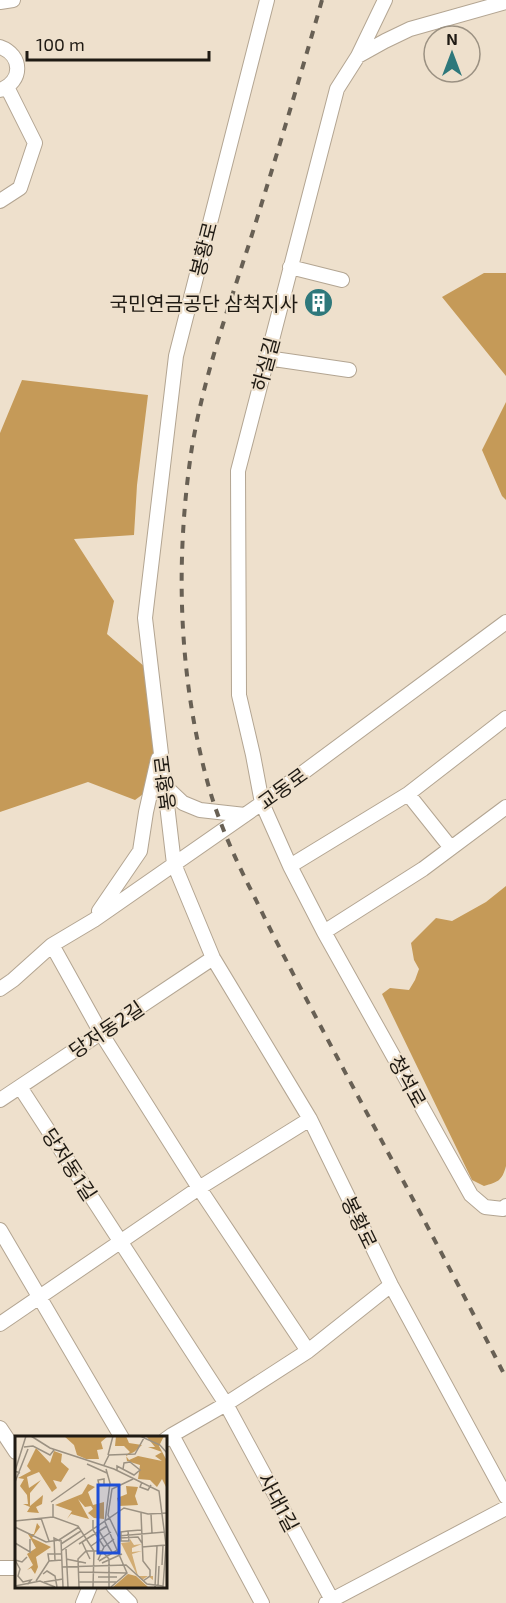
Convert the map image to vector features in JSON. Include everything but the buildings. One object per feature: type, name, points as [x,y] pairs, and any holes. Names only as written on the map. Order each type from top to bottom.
[{"type":"street","points":[[0,2],[14,0]]},
{"type":"street","name":"봉황로","points":[[267,0],[176,356],[145,618],[174,864],[213,958],[310,1119],[391,1285],[506,1497]]},
{"type":"street","points":[[358,56],[385,0]]},
{"type":"street","name":"하실길","points":[[262,803],[239,695],[238,471],[337,88],[358,56],[410,29],[506,2]]},
{"type":"street","points":[[0,47],[11,53],[16,63],[17,74],[15,79],[3,88],[35,143],[20,188],[0,201]]},
{"type":"street","points":[[290,267],[342,280]]},
{"type":"street","points":[[267,358],[349,370]]},
{"type":"street","name":"교동로","points":[[0,989],[6,980],[52,945],[94,920],[262,803],[506,622]]},
{"type":"street","points":[[290,866],[408,794],[506,718]]},
{"type":"street","points":[[94,920],[140,851],[160,748]]},
{"type":"street","points":[[164,785],[183,803],[200,810],[245,815]]},
{"type":"street","points":[[408,794],[452,848]]},
{"type":"street","name":"청석로","points":[[262,803],[290,866],[324,932],[471,1196],[485,1207],[503,1209],[506,1206]]},
{"type":"street","points":[[324,932],[405,881],[506,807]]},
{"type":"street","points":[[52,945],[101,1033],[199,1188],[308,1351]]},
{"type":"street","name":"당저동2길","points":[[0,1100],[213,958]]},
{"type":"street","name":"당저동1길","points":[[20,1087],[120,1241]]},
{"type":"street","points":[[0,1324],[199,1188],[310,1119]]},
{"type":"street","points":[[0,1230],[121,1436]]},
{"type":"street","name":"사대1길","points":[[120,1241],[226,1404],[329,1601]]},
{"type":"street","points":[[262,1603],[168,1438],[308,1351],[391,1285]]},
{"type":"street","points":[[0,1428],[15,1450]]},
{"type":"street","points":[[329,1601],[506,1508]]},
{"type":"street","points":[[83,1603],[90,1588]]},
{"type":"street","points":[[114,1588],[130,1603]]},
{"type":"shaded area","points":[[484,273],[506,273],[506,376],[442,297]]},
{"type":"shaded area","points":[[22,380],[148,395],[137,485],[134,535],[74,539],[114,601],[107,634],[153,674],[154,786],[135,800],[88,782],[0,812],[0,433]]},
{"type":"shaded area","points":[[506,402],[506,500],[502,496],[482,450]]},
{"type":"shaded area","points":[[506,886],[506,1166],[499,1180],[484,1186],[472,1180],[382,994],[390,988],[409,990],[419,969],[414,960],[411,943],[436,918],[452,921],[486,902]]},
{"type":"railway","points":[[322,0],[269,181],[217,343],[192,447],[183,531],[182,574],[182,616],[190,701],[208,784],[217,814],[235,858],[287,962],[506,1378]]},
{"type":"place","name":"국민연금공단 삼척지사","points":[[319,303]]}]
